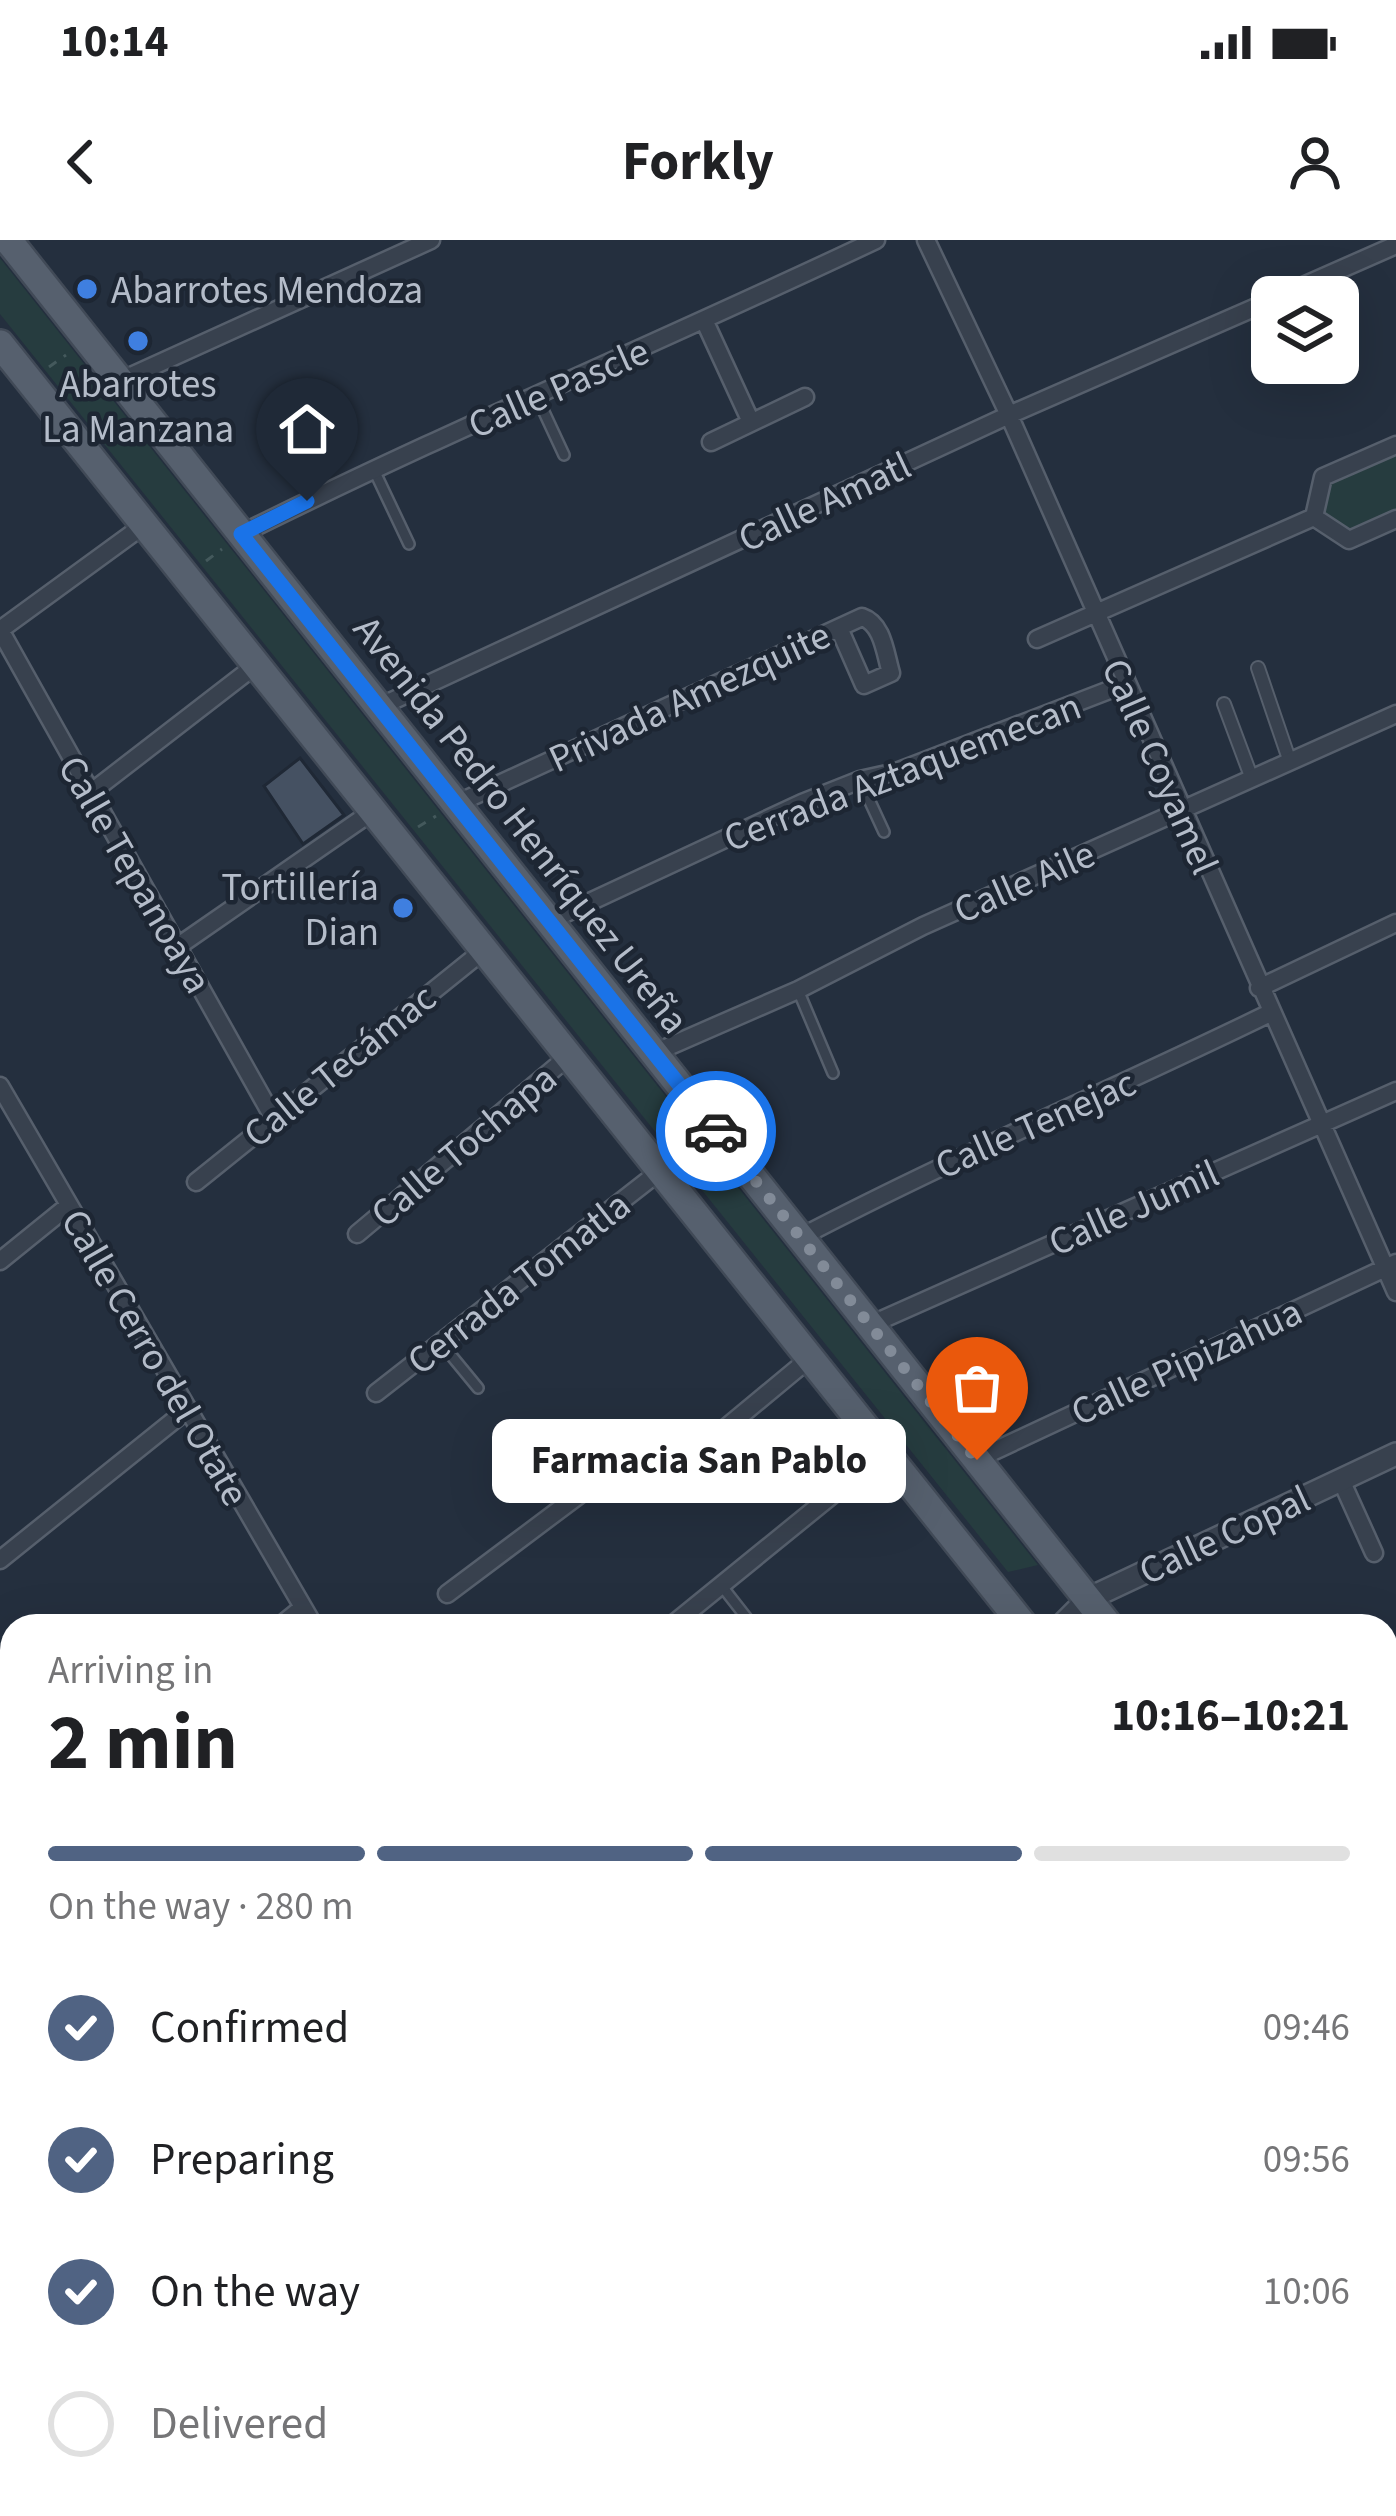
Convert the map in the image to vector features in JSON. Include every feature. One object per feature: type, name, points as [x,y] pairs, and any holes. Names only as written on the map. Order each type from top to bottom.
[{"type":"main road","name":"Avenida Pedro Henríquez Ureña","points":[[8,240],[1100,1614]]},
{"type":"main road","points":[[0,344],[885,1452],[1007,1614]]},
{"type":"street","points":[[120,381],[431,240]]},
{"type":"street","name":"Calle Pascle","points":[[241,534],[374,468],[705,322],[876,240]]},
{"type":"street","name":"Calle Coyamel","points":[[926,240],[1009,415],[1270,1013],[1390,1265],[1396,1292]]},
{"type":"street","name":"Calle Amatl","points":[[1325,276],[1396,245]]},
{"type":"street","name":"Calle Amatl","points":[[379,707],[1009,415],[1251,309]]},
{"type":"street","points":[[705,322],[751,422]]},
{"type":"street","points":[[711,442],[805,397]]},
{"type":"street","points":[[1313,517],[1323,476],[1396,446]]},
{"type":"street","points":[[1036,639],[1313,517]]},
{"type":"street","points":[[1313,517],[1349,540],[1396,519]]},
{"type":"street","points":[[0,630],[144,525]]},
{"type":"street","name":"Privada Amezquite","points":[[456,804],[862,617],[872,620],[891,673],[864,685],[839,628]]},
{"type":"street","name":"Calle Tepanoaya","points":[[0,630],[273,1117]]},
{"type":"street","points":[[89,794],[256,664]]},
{"type":"street","points":[[1258,668],[1290,762]]},
{"type":"street","name":"Cerrada Aztaquemecan","points":[[549,921],[860,780],[896,772],[1125,684]]},
{"type":"street","points":[[1224,704],[1252,779]]},
{"type":"street","name":"Calle Aile","points":[[654,1053],[798,990],[923,926],[1396,714]]},
{"type":"street","points":[[177,947],[373,811]]},
{"type":"street","points":[[1259,988],[1396,923]]},
{"type":"street","name":"Calle Tecámac","points":[[196,1182],[484,950]]},
{"type":"street","name":"Calle Tenejac","points":[[801,1238],[915,1178],[1270,1013]]},
{"type":"street","name":"Calle Tochapa","points":[[357,1234],[569,1056]]},
{"type":"street","name":"Calle Cerro del Otate","points":[[0,1086],[305,1614]]},
{"type":"street","name":"Calle Jumil","points":[[870,1325],[1396,1090]]},
{"type":"street","name":"Cerrada Tomatla","points":[[376,1393],[660,1171]]},
{"type":"street","points":[[0,1262],[68,1206]]},
{"type":"street","name":"Calle Pipizahua","points":[[977,1460],[1390,1265]]},
{"type":"street","points":[[447,1594],[635,1453],[693,1455],[810,1358]]},
{"type":"street","points":[[0,1560],[188,1408]]},
{"type":"street","points":[[686,1614],[885,1452]]},
{"type":"street","name":"Calle Copal","points":[[1073,1614],[1088,1599],[1396,1454]]},
{"type":"street","points":[[1340,1480],[1374,1553]]},
{"type":"street","points":[[295,1614],[301,1609]]},
{"type":"lane","points":[[537,397],[564,455]]},
{"type":"lane","points":[[374,468],[409,544]]},
{"type":"lane","points":[[860,780],[884,832]]},
{"type":"lane","points":[[798,990],[833,1073]]},
{"type":"lane","points":[[442,1343],[478,1388]]},
{"type":"lane","points":[[721,1586],[743,1614]]},
{"type":"path","points":[[29,380],[88,341]]},
{"type":"path","points":[[186,577],[241,534]]},
{"type":"path","points":[[396,841],[456,804]]},
{"type":"path","points":[[660,1171],[715,1130]]},
{"type":"green space","points":[[0,258],[1038,1565],[1008,1572],[0,314]]},
{"type":"green space","points":[[1396,456],[1396,509],[1352,529],[1322,516],[1330,483]]},
{"type":"building","points":[[300,758],[344,815],[303,844],[264,786]]},
{"type":"way so far","points":[[716,1131],[977,1460]]},
{"type":"place","name":"Abarrotes Mendoza","points":[[87,289]]},
{"type":"place","name":"Abarrotes La Manzana","points":[[138,341]]},
{"type":"place","name":"Tortillería Dian","points":[[403,908]]},
{"type":"place","name":"Farmacia San Pablo","points":[[977,1460]]},
{"type":"route","points":[[307,501],[241,534],[716,1131]]}]
